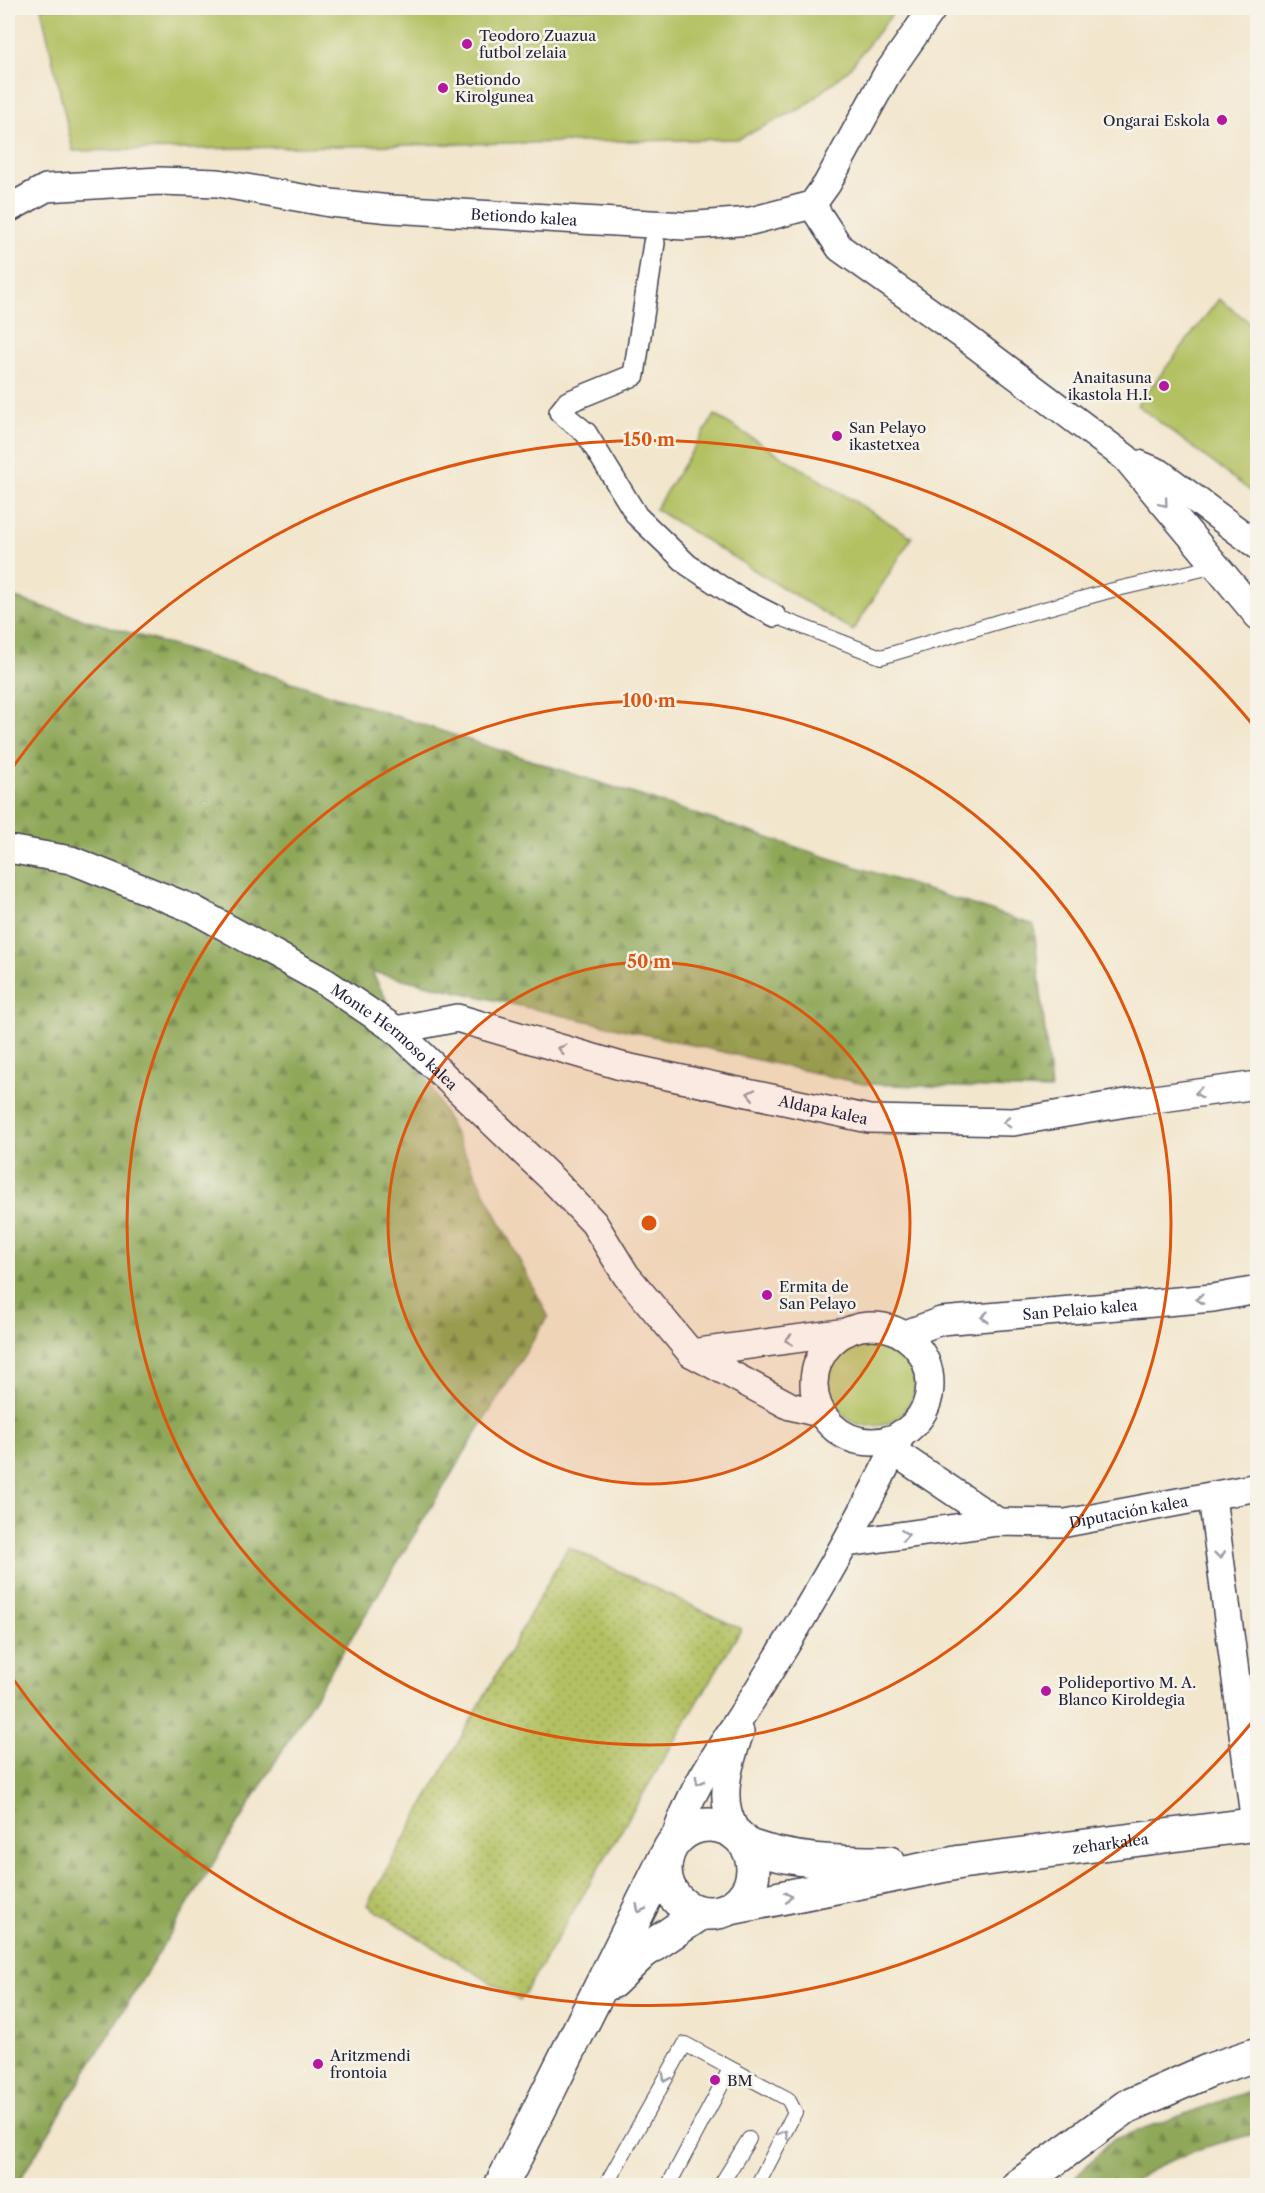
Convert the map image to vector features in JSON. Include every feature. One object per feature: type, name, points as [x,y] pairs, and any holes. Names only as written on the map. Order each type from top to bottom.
[{"type":"street","points":[[933,8],[887,74],[827,184],[812,205],[840,248],[962,334],[1126,458],[1257,616]]},
{"type":"street","name":"Betiondo kalea","points":[[8,209],[46,188],[159,181],[218,183],[330,203],[391,209],[685,226],[751,221],[812,205]]},
{"type":"street","points":[[654,243],[634,375],[568,402],[560,412],[586,433],[637,516],[688,566],[732,594],[775,616]]},
{"type":"street","points":[[1126,458],[1160,473],[1257,546]]},
{"type":"street","name":"Monte Hermoso kalea","points":[[8,849],[71,860],[193,909],[325,982],[396,1030],[553,1180],[594,1223],[626,1275],[691,1353],[790,1406],[822,1414]]},
{"type":"street","name":"Aldapa kalea","points":[[396,1030],[457,1018],[621,1066],[869,1119],[1013,1122],[1132,1102],[1257,1085]]},
{"type":"street","name":"San Pelaio kalea","points":[[903,1335],[941,1321],[1213,1298],[1257,1290]]},
{"type":"street","points":[[691,1353],[846,1332],[865,1326],[885,1327],[903,1335],[918,1348],[927,1365],[931,1384],[927,1403],[917,1421],[898,1442],[847,1543],[754,1697],[702,1774],[682,1813],[664,1871],[668,1886],[675,1899],[687,1908],[716,1910]]},
{"type":"street","points":[[846,1332],[831,1343],[820,1358],[814,1376],[815,1396],[822,1414],[834,1427],[849,1437],[867,1442],[885,1440],[898,1442],[998,1522]]},
{"type":"street","name":"Diputación kalea","points":[[847,1543],[998,1522],[1066,1523],[1257,1487]]},
{"type":"street","points":[[1212,1497],[1256,1824]]},
{"type":"street","points":[[592,2006],[643,1952],[716,1910],[742,1899],[750,1887],[753,1873],[752,1858],[728,1810],[727,1783],[733,1752],[754,1697]]},
{"type":"street","name":"zeharkalea","points":[[716,1910],[961,1862],[1256,1824]]},
{"type":"street","points":[[501,2186],[670,1850],[683,1833],[696,1827],[710,1825],[724,1828],[741,1840]]},
{"type":"street","name":"zeharkalea","points":[[741,1840],[769,1853],[814,1861],[961,1862]]},
{"type":"street","points":[[1018,2186],[1126,2107],[1210,2070],[1257,2054]]},
{"type":"lane","points":[[775,616],[881,657],[1011,618],[1216,566]]},
{"type":"lane","points":[[616,2186],[608,2181],[685,2044],[788,2099],[795,2112],[757,2186]]},
{"type":"lane","points":[[668,2186],[730,2069]]},
{"type":"lane","points":[[720,2186],[749,2139]]},
{"type":"green space","name":"Betiondo Kirolgunea","points":[[41,8],[897,8],[849,69],[804,107],[738,139],[73,151]]},
{"type":"green space","points":[[1219,299],[1257,328],[1257,496],[1137,405]]},
{"type":"green space","points":[[715,415],[912,537],[853,631],[655,509]]},
{"type":"green space","points":[[8,596],[283,679],[1034,925],[1051,1090],[863,1084],[372,972],[548,1316],[16,2186],[8,2185]]},
{"type":"green space","points":[[872,1340],[888,1344],[902,1353],[911,1367],[915,1383],[911,1399],[902,1413],[888,1422],[872,1426],[856,1422],[842,1413],[833,1399],[829,1383],[833,1367],[842,1353],[856,1344]]},
{"type":"green space","points":[[568,1547],[741,1629],[520,2001],[367,1905]]},
{"type":"green space","points":[[1257,2088],[1257,2133],[1202,2148],[1158,2166],[1128,2185],[1068,2185],[1112,2140]]},
{"type":"place","name":"Teodoro Zuazua futbol zelaia","points":[[467,44]]},
{"type":"place","name":"Betiondo Kirolgunea","points":[[443,88]]},
{"type":"place","name":"Ongarai Eskola","points":[[1222,120]]},
{"type":"place","name":"Anaitasuna ikastola H.I.","points":[[1164,386]]},
{"type":"place","name":"San Pelayo ikastetxea","points":[[837,436]]},
{"type":"place","name":"Ermita de San Pelayo","points":[[767,1295]]},
{"type":"place","name":"Polideportivo M. A. Blanco Kiroldegia","points":[[1046,1691]]},
{"type":"place","name":"Aritzmendi frontoia","points":[[318,2064]]},
{"type":"place","name":"BM","points":[[715,2080]]}]
